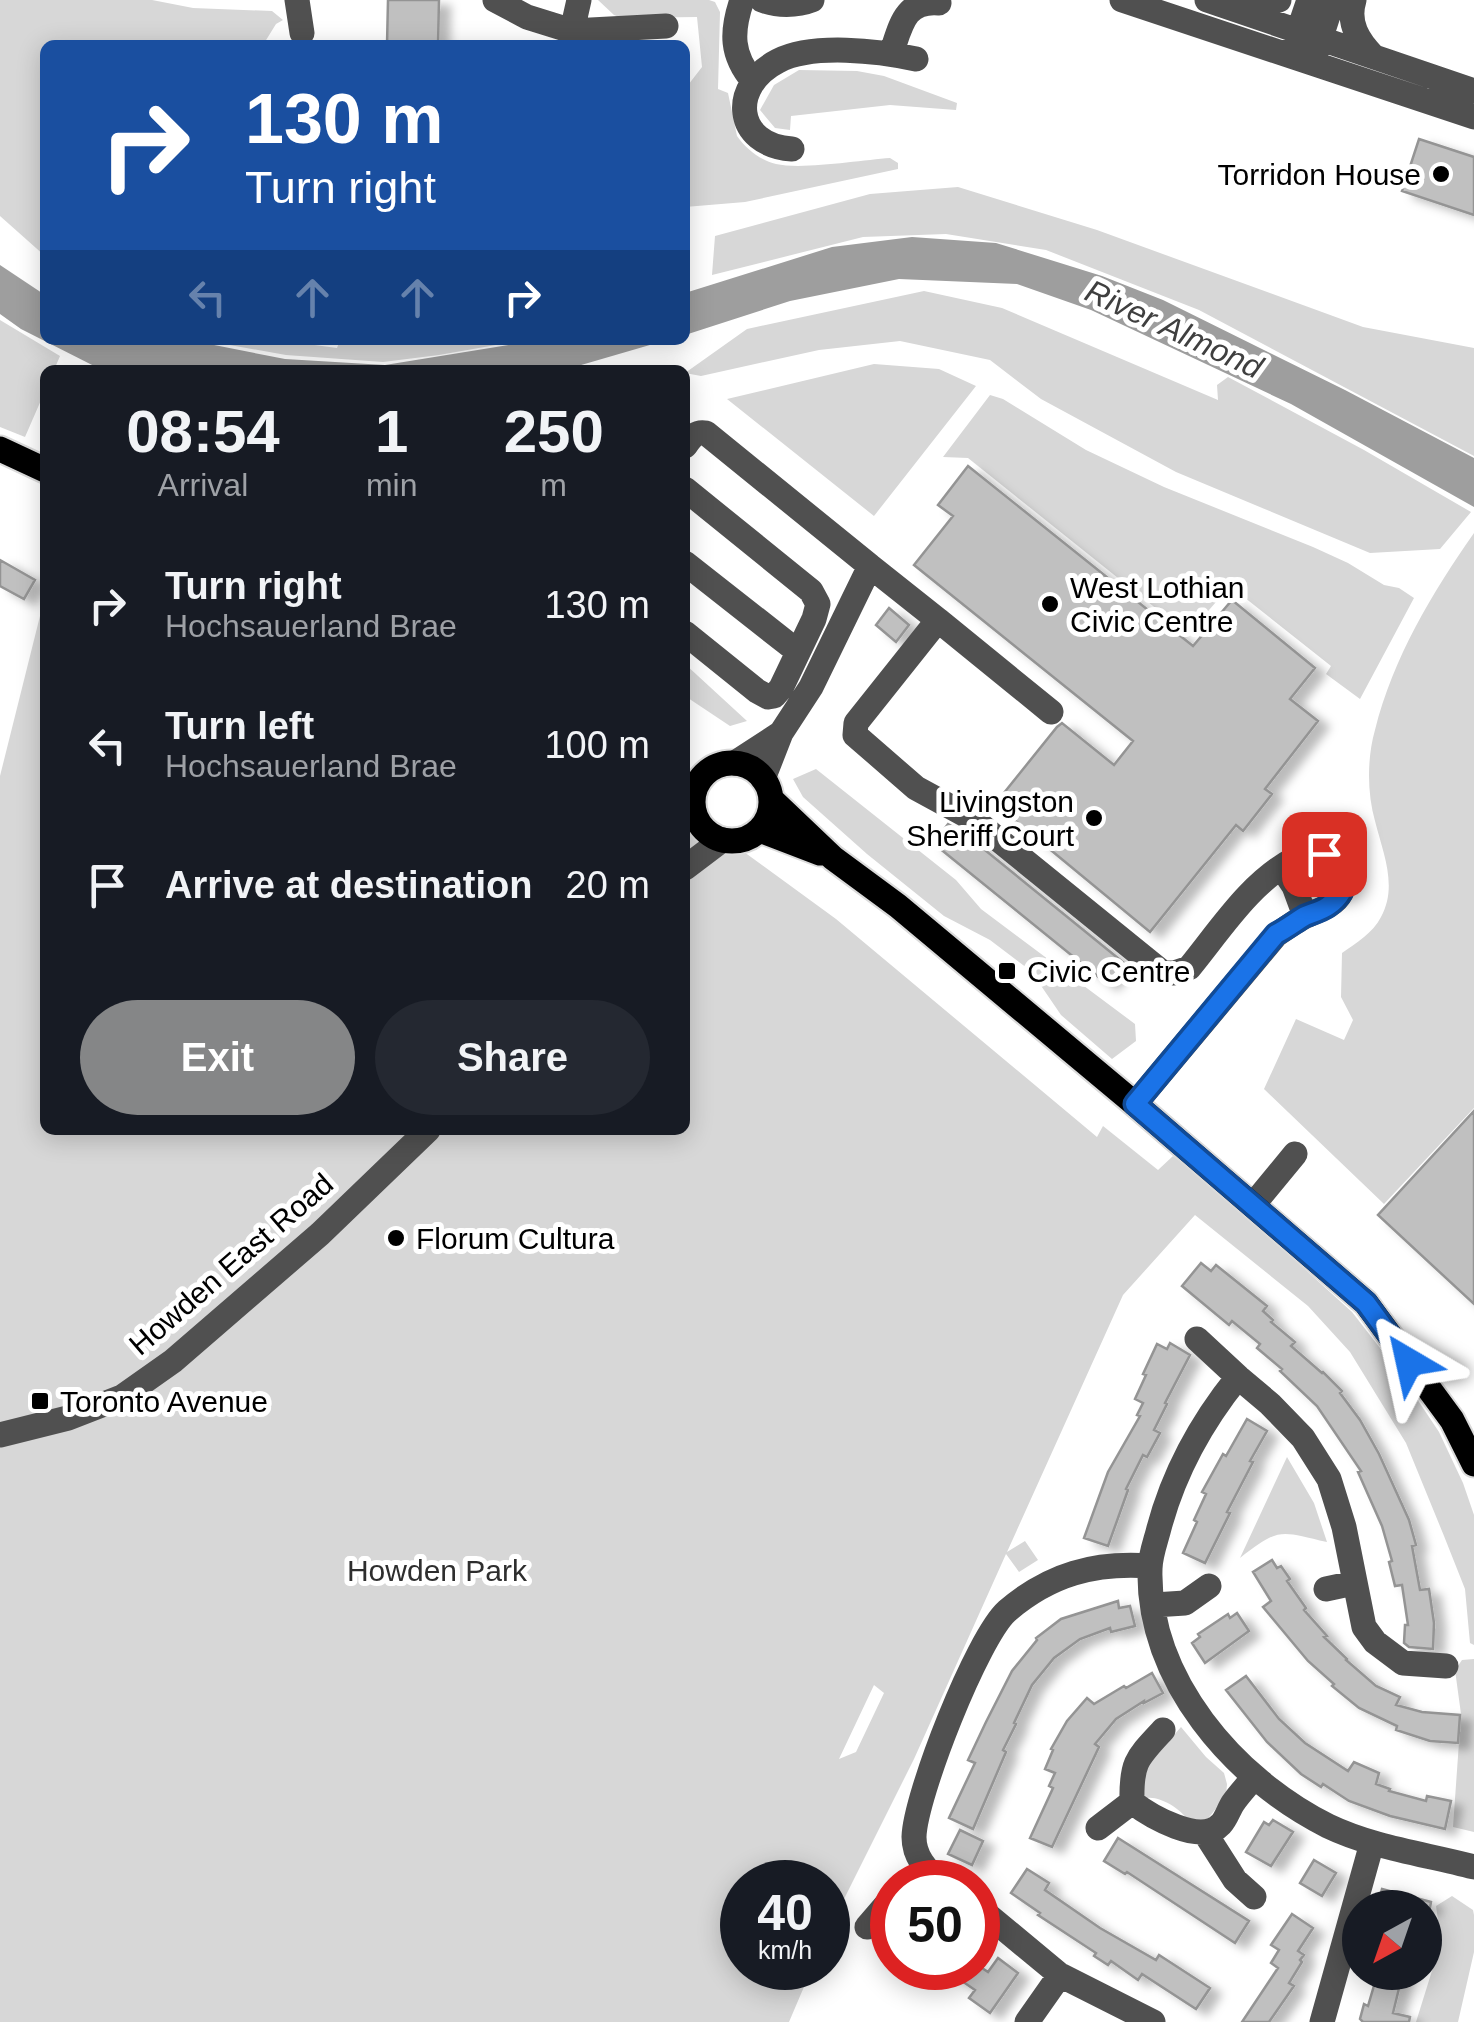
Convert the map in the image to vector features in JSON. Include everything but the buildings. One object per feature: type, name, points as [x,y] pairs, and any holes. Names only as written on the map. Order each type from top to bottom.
[{"type":"main road","points":[[0,449],[40,468]]},
{"type":"main road","points":[[690,791],[710,766],[755,771],[767,789],[833,858],[898,906],[1366,1303],[1452,1420],[1474,1464]]},
{"type":"main road","points":[[690,796],[696,818],[712,834],[742,840],[760,830],[766,821],[767,789]]},
{"type":"main road","points":[[760,830],[833,858]]},
{"type":"street","points":[[297,0],[302,32]]},
{"type":"street","points":[[495,0],[572,31],[666,26]]},
{"type":"street","points":[[572,31],[578,0]]},
{"type":"street","points":[[742,0],[735,50],[739,65],[752,81]]},
{"type":"street","points":[[762,0],[802,4],[812,0]]},
{"type":"street","points":[[1122,0],[1305,48],[1374,58],[1474,90]]},
{"type":"street","points":[[1214,2],[1262,6],[1279,0]]},
{"type":"street","points":[[1305,48],[1309,0]]},
{"type":"street","points":[[1305,48],[1332,0]]},
{"type":"street","points":[[1354,0],[1350,11],[1354,29],[1374,58]]},
{"type":"street","points":[[1214,2],[1305,48],[1474,117]]},
{"type":"street","points":[[792,149],[774,148],[758,138],[748,124],[744,105],[752,81],[778,61],[800,54],[864,49],[903,56],[909,11],[917,4],[940,3]]},
{"type":"street","points":[[690,441],[700,432],[715,439],[1051,712]]},
{"type":"street","points":[[690,492],[816,596],[818,610],[781,688],[768,698],[690,637]]},
{"type":"street","points":[[767,789],[780,733],[810,687],[870,566]]},
{"type":"street","points":[[690,567],[797,651]]},
{"type":"street","points":[[938,620],[856,723],[855,735],[916,788],[973,819],[1163,973],[1189,968],[1252,891],[1296,858],[1324,854],[1342,868],[1341,894],[1326,907],[1276,934],[1135,1104]]},
{"type":"street","points":[[710,766],[780,733]]},
{"type":"street","points":[[690,863],[712,834]]},
{"type":"street","points":[[1282,868],[1294,886],[1304,916]]},
{"type":"street","name":"Howden East Road","points":[[0,1435],[68,1418],[122,1397],[174,1361],[320,1234],[423,1135]]},
{"type":"street","points":[[1254,1205],[1295,1154]]},
{"type":"street","points":[[1197,1339],[1270,1404],[1302,1438],[1329,1479],[1344,1527],[1364,1627],[1375,1642],[1402,1662],[1446,1666]]},
{"type":"street","points":[[1238,1377],[1196,1436],[1176,1474],[1150,1566],[1156,1623],[1174,1676],[1222,1746],[1288,1803],[1328,1826],[1372,1843],[1474,1868]]},
{"type":"street","points":[[918,1860],[914,1836],[921,1798],[964,1687],[984,1643],[1003,1614],[1032,1592],[1084,1569],[1119,1564],[1150,1566]]},
{"type":"street","points":[[1326,1589],[1354,1583]]},
{"type":"street","points":[[1154,1605],[1184,1603],[1209,1586]]},
{"type":"street","points":[[1132,1802],[1131,1776],[1140,1754],[1162,1730]]},
{"type":"street","points":[[1132,1802],[1185,1830],[1205,1833],[1220,1826],[1233,1802],[1254,1777]]},
{"type":"street","points":[[1098,1828],[1132,1802]]},
{"type":"street","points":[[1205,1833],[1236,1880],[1254,1897]]},
{"type":"street","points":[[1322,2022],[1372,1843]]},
{"type":"street","points":[[867,1927],[870,1924]]},
{"type":"street","points":[[1000,1925],[1060,1975],[1153,2022]]},
{"type":"street","points":[[1027,2022],[1060,1975]]},
{"type":"green space","points":[[0,0],[152,0],[193,8],[272,11],[283,20],[266,40],[40,40],[40,252],[0,216]]},
{"type":"green space","points":[[598,0],[715,2],[720,12],[718,89],[728,93],[737,136],[749,150],[776,164],[801,166],[890,158],[898,163],[898,169],[745,202],[690,207],[690,83],[702,67],[697,17],[614,15]]},
{"type":"green space","points":[[799,70],[857,71],[884,76],[957,103],[956,110],[890,105],[791,116],[790,130],[775,128],[760,110],[774,85]]},
{"type":"green space","points":[[958,187],[1097,230],[1363,327],[1474,348],[1474,456],[1199,310],[1046,250],[946,234],[863,237],[712,275],[715,236],[870,194]]},
{"type":"green space","points":[[924,291],[1002,308],[1218,400],[1217,385],[1228,377],[1471,512],[1440,549],[1370,553],[1176,472],[1041,399],[990,360],[900,341],[819,350],[701,376],[690,374],[690,369],[747,329]]},
{"type":"green space","points":[[0,320],[60,356],[56,365],[40,365],[40,402],[25,437],[0,427]]},
{"type":"green space","points":[[230,345],[496,345],[383,362],[286,355]]},
{"type":"green space","points":[[874,364],[939,369],[976,386],[874,516],[727,399]]},
{"type":"green space","points":[[990,395],[1086,450],[1164,487],[1313,547],[1414,598],[1360,699],[1326,674],[1331,666],[1230,586],[1188,634],[968,458],[943,457]]},
{"type":"green space","points":[[1474,533],[1474,1108],[1384,1204],[1264,1089],[1296,1019],[1344,1040],[1353,1020],[1341,997],[1342,953],[1378,923],[1386,905],[1389,881],[1369,787],[1375,730],[1392,677],[1416,627]]},
{"type":"green space","name":"Howden Park","points":[[40,616],[40,1135],[690,1135],[690,813],[836,919],[1097,1137],[1103,1126],[1158,1170],[1173,1156],[1211,1184],[1352,1312],[1439,1432],[1474,1515],[1474,1645],[1470,1643],[1465,1589],[1406,1443],[1350,1352],[1308,1306],[1195,1215],[1123,1295],[1007,1552],[1025,1541],[1038,1560],[1019,1572],[1006,1554],[914,1759],[850,1887],[850,1860],[720,1860],[720,1990],[803,1990],[789,2022],[0,2022],[0,776]],"holes":[[[874,1685],[884,1693],[856,1752],[839,1759]]]},
{"type":"green space","points":[[690,669],[747,721],[730,726],[690,699]]},
{"type":"green space","points":[[816,769],[956,880],[981,909],[1135,1024],[1136,1041],[1112,1059],[1061,1015],[1031,971],[990,940],[944,916],[867,854],[803,797],[793,779]]},
{"type":"green space","points":[[1287,1457],[1314,1503],[1327,1542],[1280,1534],[1240,1558]]},
{"type":"green space","points":[[1474,1659],[1474,1832],[1453,1827],[1461,1714],[1455,1670],[1462,1660]]},
{"type":"green space","points":[[1181,1727],[1224,1773],[1227,1784],[1226,1796],[1202,1826],[1189,1823],[1171,1805],[1141,1793],[1143,1770]]},
{"type":"green space","points":[[1452,1896],[1473,1910],[1474,1952],[1458,2022],[1416,2022],[1426,1990],[1442,1990],[1442,1902]]},
{"type":"water","name":"River Almond","points":[[912,237],[996,243],[1102,276],[1163,300],[1474,458],[1474,507],[1291,404],[1091,310],[1017,284],[899,279],[790,301],[690,333],[690,291],[832,247]]},
{"type":"water","points":[[0,265],[40,292],[40,339],[0,314]]},
{"type":"water","points":[[53,345],[214,345],[285,359],[385,365],[92,365]]},
{"type":"water","points":[[509,345],[650,345],[581,365],[385,365]]},
{"type":"place","name":"Torridon House","points":[[1441,174]]},
{"type":"place","name":"West Lothian Civic Centre","points":[[1050,604]]},
{"type":"place","name":"Livingston Sheriff Court","points":[[1094,818]]},
{"type":"place","name":"Civic Centre","points":[[1007,971]]},
{"type":"place","name":"Florum Cultura","points":[[396,1238]]},
{"type":"place","name":"Toronto Avenue","points":[[40,1401]]},
{"type":"route","points":[[1324,854],[1342,868],[1341,894],[1326,907],[1276,934],[1135,1104],[1366,1303],[1409,1362]]}]
